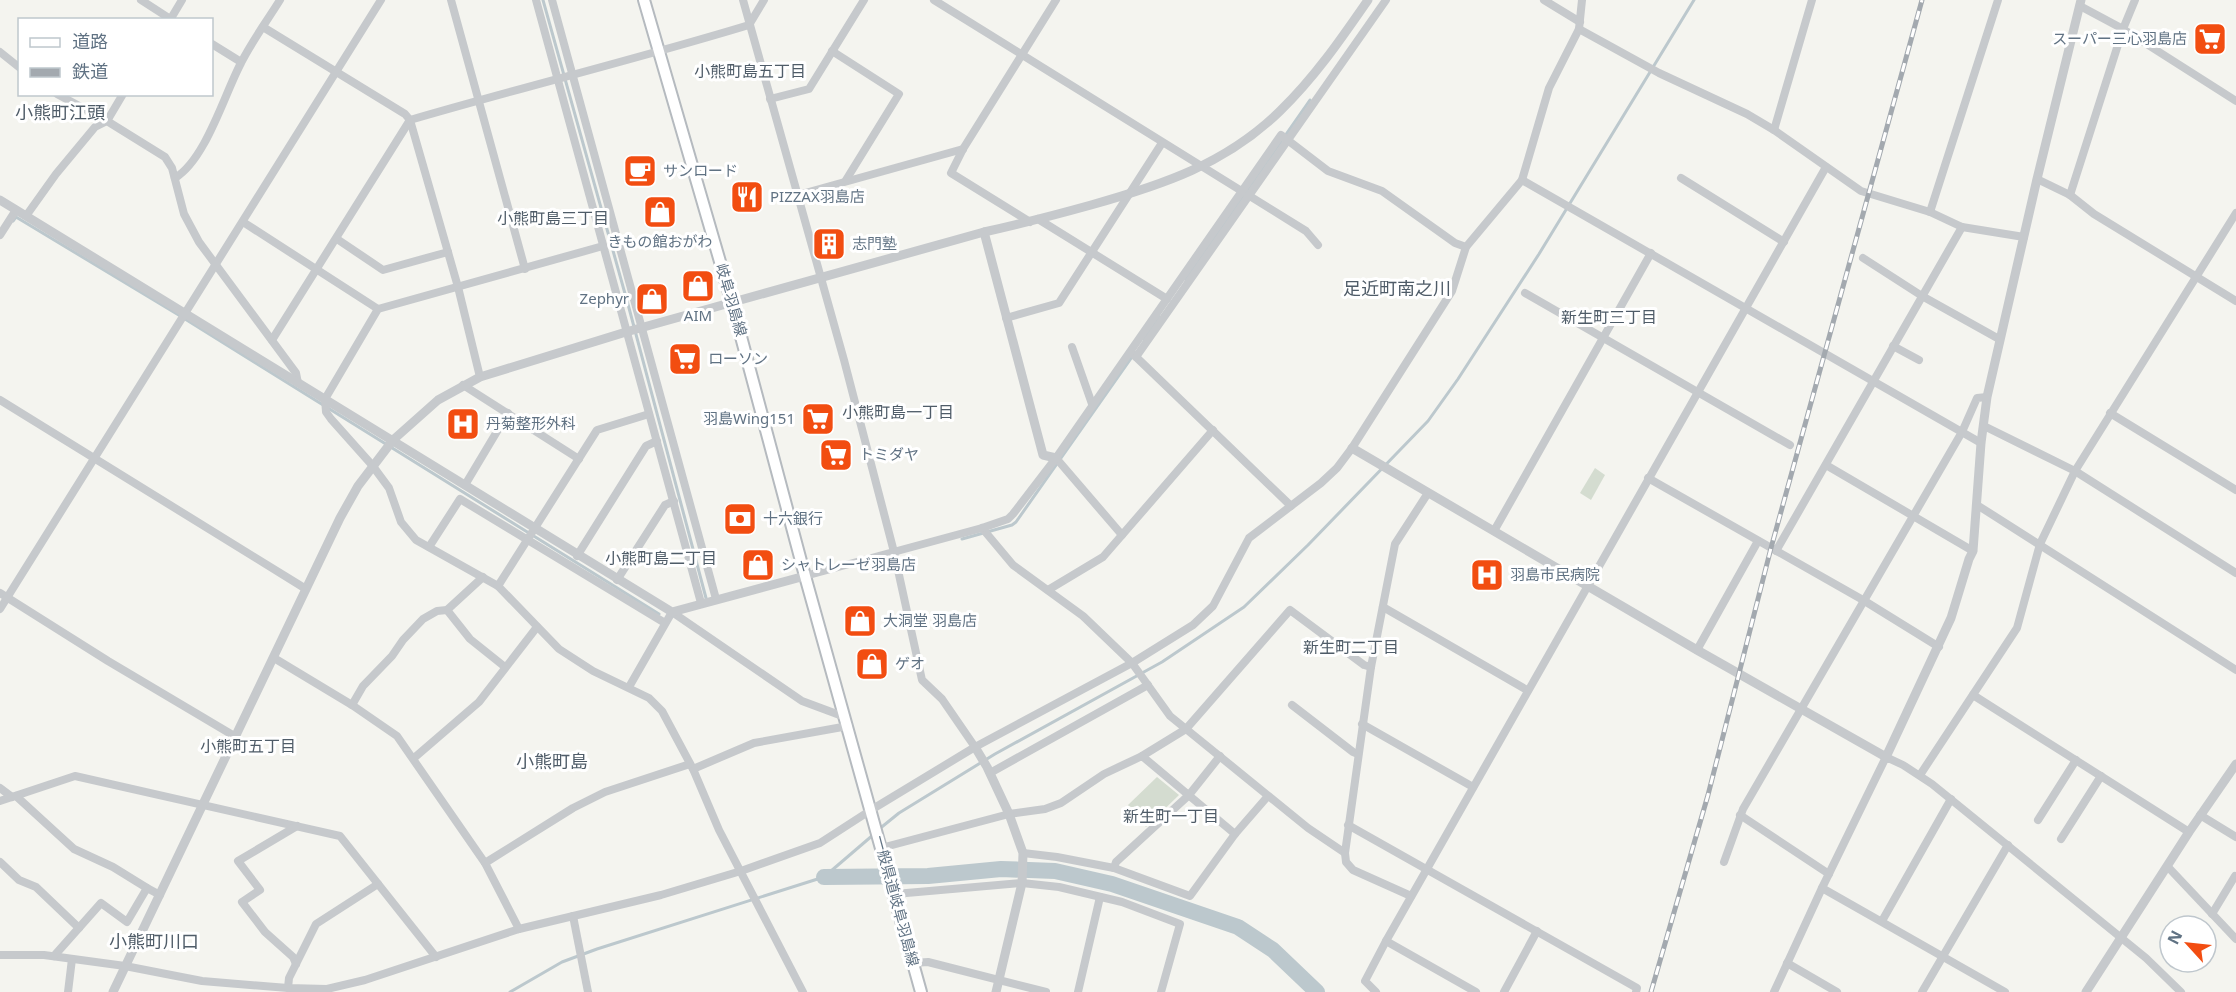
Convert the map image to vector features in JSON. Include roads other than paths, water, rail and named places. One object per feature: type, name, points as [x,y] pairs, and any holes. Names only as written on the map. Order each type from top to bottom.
[{"type":"main road","name":"岐阜羽島線","points":[[644,0],[732,303],[805,576],[873,814]]},
{"type":"main road","name":"一般県道岐阜羽島線","points":[[873,814],[921,992]]},
{"type":"street","points":[[141,0],[169,18]]},
{"type":"street","points":[[172,18],[182,0]]},
{"type":"street","points":[[175,178],[185,172],[204,142],[241,62],[280,0]]},
{"type":"street","points":[[0,609],[4,596],[186,313],[381,0]]},
{"type":"street","points":[[451,0],[525,268]]},
{"type":"street","points":[[536,0],[701,603]]},
{"type":"street","points":[[552,0],[716,599]]},
{"type":"street","points":[[743,0],[844,360],[894,552],[922,680],[942,699],[989,770],[1009,814],[1023,856],[1022,880],[996,992]]},
{"type":"street","points":[[272,340],[410,120],[557,78],[658,53],[749,25],[764,0]]},
{"type":"street","points":[[770,99],[809,89],[864,0]]},
{"type":"street","points":[[934,0],[1306,231],[1318,245]]},
{"type":"street","points":[[1056,0],[963,149],[951,173],[1092,252],[1167,298]]},
{"type":"street","points":[[113,992],[340,518],[372,465],[393,440],[438,399],[480,377],[626,332],[1129,194],[1201,167],[1250,136],[1279,112],[1311,79],[1368,0]]},
{"type":"street","points":[[1133,354],[1167,298],[1288,139],[1386,0]]},
{"type":"street","points":[[1544,0],[1641,64],[1747,114],[1774,130],[1861,191],[1930,212],[1962,227],[2024,237]]},
{"type":"street","points":[[0,955],[54,956],[126,966],[202,981],[327,991],[519,929],[661,895],[741,871],[820,843],[873,814],[977,750],[1134,665],[1193,625],[1213,606],[1249,538],[1337,468],[1352,448],[1452,291],[1466,248],[1522,180],[1549,88],[1579,25],[1582,0]]},
{"type":"street","points":[[1774,130],[1812,0]]},
{"type":"street","points":[[1930,212],[1998,0]]},
{"type":"street","points":[[2070,195],[2123,29],[2135,0]]},
{"type":"street","points":[[1774,992],[1939,647],[1952,618],[1973,551],[1981,443],[1987,397],[2037,179],[2081,3],[2236,101]]},
{"type":"street","points":[[263,27],[405,114],[410,120],[458,287],[480,377]]},
{"type":"street","points":[[213,45],[241,62]]},
{"type":"street","points":[[832,51],[899,94],[846,180]]},
{"type":"street","points":[[0,52],[18,66]]},
{"type":"street","points":[[61,96],[165,157],[172,168],[184,214],[199,242],[296,373],[298,383]]},
{"type":"street","points":[[26,216],[56,174],[95,127],[107,121],[122,96]]},
{"type":"street","points":[[1288,139],[1328,171],[1382,191],[1455,243],[1466,248]]},
{"type":"street","points":[[1005,318],[1059,303],[1162,143]]},
{"type":"street","points":[[798,195],[963,149]]},
{"type":"street","points":[[1376,992],[1365,981],[1386,941],[1826,167]]},
{"type":"street","points":[[1681,178],[1784,242]]},
{"type":"street","points":[[2037,179],[2070,195],[2094,214],[2236,301]]},
{"type":"street","points":[[1522,180],[1981,443]]},
{"type":"street","points":[[629,687],[672,612],[1008,519],[1056,458],[1092,404],[1133,354],[1246,193]]},
{"type":"street","points":[[0,200],[393,440],[464,491],[597,576],[665,623]]},
{"type":"street","points":[[0,235],[16,210]]},
{"type":"street","points":[[1920,775],[2017,628],[2040,544],[2074,471],[2236,213]]},
{"type":"street","points":[[243,222],[378,309]]},
{"type":"street","points":[[1776,551],[1962,227]]},
{"type":"street","points":[[984,232],[1043,455],[1056,458],[1122,535]]},
{"type":"street","points":[[337,239],[383,270],[448,252]]},
{"type":"street","points":[[603,246],[378,309],[325,399],[326,412],[389,488],[401,522],[416,540],[498,586],[559,649],[593,671],[649,698],[662,711],[692,767],[719,830],[803,992]]},
{"type":"street","points":[[1494,531],[1651,253]]},
{"type":"street","points":[[1863,258],[1922,296],[1999,339]]},
{"type":"street","points":[[1525,293],[1790,445]]},
{"type":"street","points":[[1893,346],[1919,360]]},
{"type":"street","points":[[1072,347],[1092,404]]},
{"type":"street","points":[[1133,354],[1292,506]]},
{"type":"street","points":[[463,385],[579,459]]},
{"type":"street","points":[[1724,861],[1740,815],[1962,432],[1977,398],[1987,397]]},
{"type":"street","points":[[0,400],[306,589]]},
{"type":"street","points":[[429,547],[508,413]]},
{"type":"street","points":[[2110,413],[2236,490]]},
{"type":"street","points":[[498,586],[597,430],[649,414]]},
{"type":"street","points":[[1984,426],[2074,471],[2236,573]]},
{"type":"street","points":[[1048,590],[1103,556],[1213,430]]},
{"type":"street","points":[[577,556],[646,446],[657,441]]},
{"type":"street","points":[[1352,448],[1697,650],[1920,775],[2146,958],[2181,992]]},
{"type":"street","points":[[1826,465],[1973,551]]},
{"type":"street","points":[[1648,478],[1863,600],[1939,647]]},
{"type":"street","points":[[1411,896],[1353,870],[1346,862],[1344,853],[1371,667],[1395,544],[1428,493]]},
{"type":"street","points":[[617,580],[665,505],[674,501]]},
{"type":"street","points":[[1977,505],[2236,669]]},
{"type":"street","points":[[982,528],[1013,565],[1083,616],[1134,665],[1170,716],[1308,828],[1344,853]]},
{"type":"street","points":[[532,535],[577,556],[597,576],[617,580],[672,612],[802,701],[847,722]]},
{"type":"street","points":[[1697,650],[1758,541]]},
{"type":"street","points":[[352,705],[363,686],[423,619],[437,611],[447,610],[483,577]]},
{"type":"street","points":[[4,596],[236,737]]},
{"type":"street","points":[[1383,607],[1527,690]]},
{"type":"street","points":[[447,610],[470,639],[505,667]]},
{"type":"street","points":[[880,846],[1061,803],[1104,774],[1142,756],[1186,729],[1290,610],[1371,667]]},
{"type":"street","points":[[414,758],[479,702],[537,627]]},
{"type":"street","points":[[274,658],[352,705],[397,736],[485,863],[519,929]]},
{"type":"street","points":[[989,770],[1146,683]]},
{"type":"street","points":[[1973,695],[2188,832]]},
{"type":"street","points":[[1292,705],[1358,754]]},
{"type":"street","points":[[485,863],[573,808],[595,797],[692,767],[754,743],[847,722]]},
{"type":"street","points":[[1362,724],[1473,787]]},
{"type":"street","points":[[1142,756],[1235,834]]},
{"type":"street","points":[[1114,868],[1116,862],[1189,795],[1220,756]]},
{"type":"street","points":[[2038,820],[2076,760]]},
{"type":"street","points":[[2086,992],[2168,867],[2188,832],[2235,766]]},
{"type":"street","points":[[0,801],[75,776],[340,836],[436,957]]},
{"type":"street","points":[[2061,839],[2101,776]]},
{"type":"street","points":[[0,788],[14,797],[74,849],[113,867],[160,895]]},
{"type":"street","points":[[1023,856],[1057,857],[1114,868],[1190,896],[1235,834],[1268,796]]},
{"type":"street","points":[[1882,921],[1951,799]]},
{"type":"street","points":[[1740,815],[1829,874]]},
{"type":"street","points":[[2200,815],[2236,837]]},
{"type":"street","points":[[1348,825],[1637,988],[1636,992]]},
{"type":"street","points":[[296,964],[293,957],[265,932],[242,902],[260,891],[238,861],[297,826]]},
{"type":"street","points":[[1922,992],[2008,845]]},
{"type":"street","points":[[0,862],[19,880],[36,887],[79,928]]},
{"type":"street","points":[[2168,867],[2212,914],[2235,876]]},
{"type":"street","points":[[894,890],[1022,880],[1122,902],[1180,924],[1161,992]]},
{"type":"street","points":[[288,988],[289,978],[316,924],[378,884]]},
{"type":"street","points":[[54,956],[101,903],[127,922],[147,888]]},
{"type":"street","points":[[1822,888],[2005,992]]},
{"type":"street","points":[[1078,992],[1100,897]]},
{"type":"street","points":[[573,916],[588,992]]},
{"type":"street","points":[[2218,920],[2236,939]]},
{"type":"street","points":[[1504,992],[1537,931]]},
{"type":"street","points":[[1386,941],[1476,992]]},
{"type":"street","points":[[68,992],[72,959]]},
{"type":"street","points":[[913,963],[928,962],[1046,992]]},
{"type":"street","points":[[1787,963],[1837,992]]},
{"type":"waterway","points":[[543,0],[629,308],[706,598]]},
{"type":"waterway","points":[[878,830],[899,813],[995,754],[1162,662],[1244,607],[1308,545],[1428,421],[1458,379],[1539,254],[1694,0]]},
{"type":"waterway","points":[[1185,279],[1310,100]]},
{"type":"waterway","points":[[13,221],[16,217],[177,314],[659,614]]},
{"type":"waterway","points":[[1144,339],[1159,317]]},
{"type":"waterway","points":[[962,539],[1016,522],[1132,357]]},
{"type":"waterway","points":[[510,992],[562,962],[597,949],[824,877],[873,835]]},
{"type":"waterway","points":[[824,877],[928,876],[1001,869],[1055,871],[1112,884],[1238,927],[1273,950],[1317,992]]},
{"type":"railway","points":[[1651,992],[1708,795],[1771,548],[1922,0]]},
{"type":"place","name":"スーパー三心羽島店","points":[[2210,39]]},
{"type":"place","name":"サンロード","points":[[640,171]]},
{"type":"place","name":"PIZZAX羽島店","points":[[747,197]]},
{"type":"place","name":"きもの館おがわ","points":[[660,212]]},
{"type":"place","name":"志門塾","points":[[829,244]]},
{"type":"place","name":"AIM","points":[[698,286]]},
{"type":"place","name":"Zephyr","points":[[652,299]]},
{"type":"place","name":"ローソン","points":[[685,359]]},
{"type":"place","name":"羽島Wing151","points":[[818,419]]},
{"type":"place","name":"丹菊整形外科","points":[[463,424]]},
{"type":"place","name":"トミダヤ","points":[[836,455]]},
{"type":"place","name":"十六銀行","points":[[740,519]]},
{"type":"place","name":"シャトレーゼ羽島店","points":[[758,565]]},
{"type":"place","name":"羽島市民病院","points":[[1487,575]]},
{"type":"place","name":"大洞堂 羽島店","points":[[860,621]]},
{"type":"place","name":"ゲオ","points":[[872,664]]},
{"type":"district","name":"小熊町島五丁目","points":[[750,71]]},
{"type":"district","name":"小熊町江頭","points":[[60,113]]},
{"type":"district","name":"小熊町島三丁目","points":[[553,218]]},
{"type":"district","name":"足近町南之川","points":[[1397,289]]},
{"type":"district","name":"新生町三丁目","points":[[1609,317]]},
{"type":"district","name":"小熊町島一丁目","points":[[898,412]]},
{"type":"district","name":"小熊町島二丁目","points":[[661,558]]},
{"type":"district","name":"新生町二丁目","points":[[1351,647]]},
{"type":"district","name":"小熊町五丁目","points":[[248,746]]},
{"type":"district","name":"小熊町島","points":[[552,762]]},
{"type":"district","name":"新生町一丁目","points":[[1171,816]]},
{"type":"district","name":"小熊町川口","points":[[154,942]]}]
